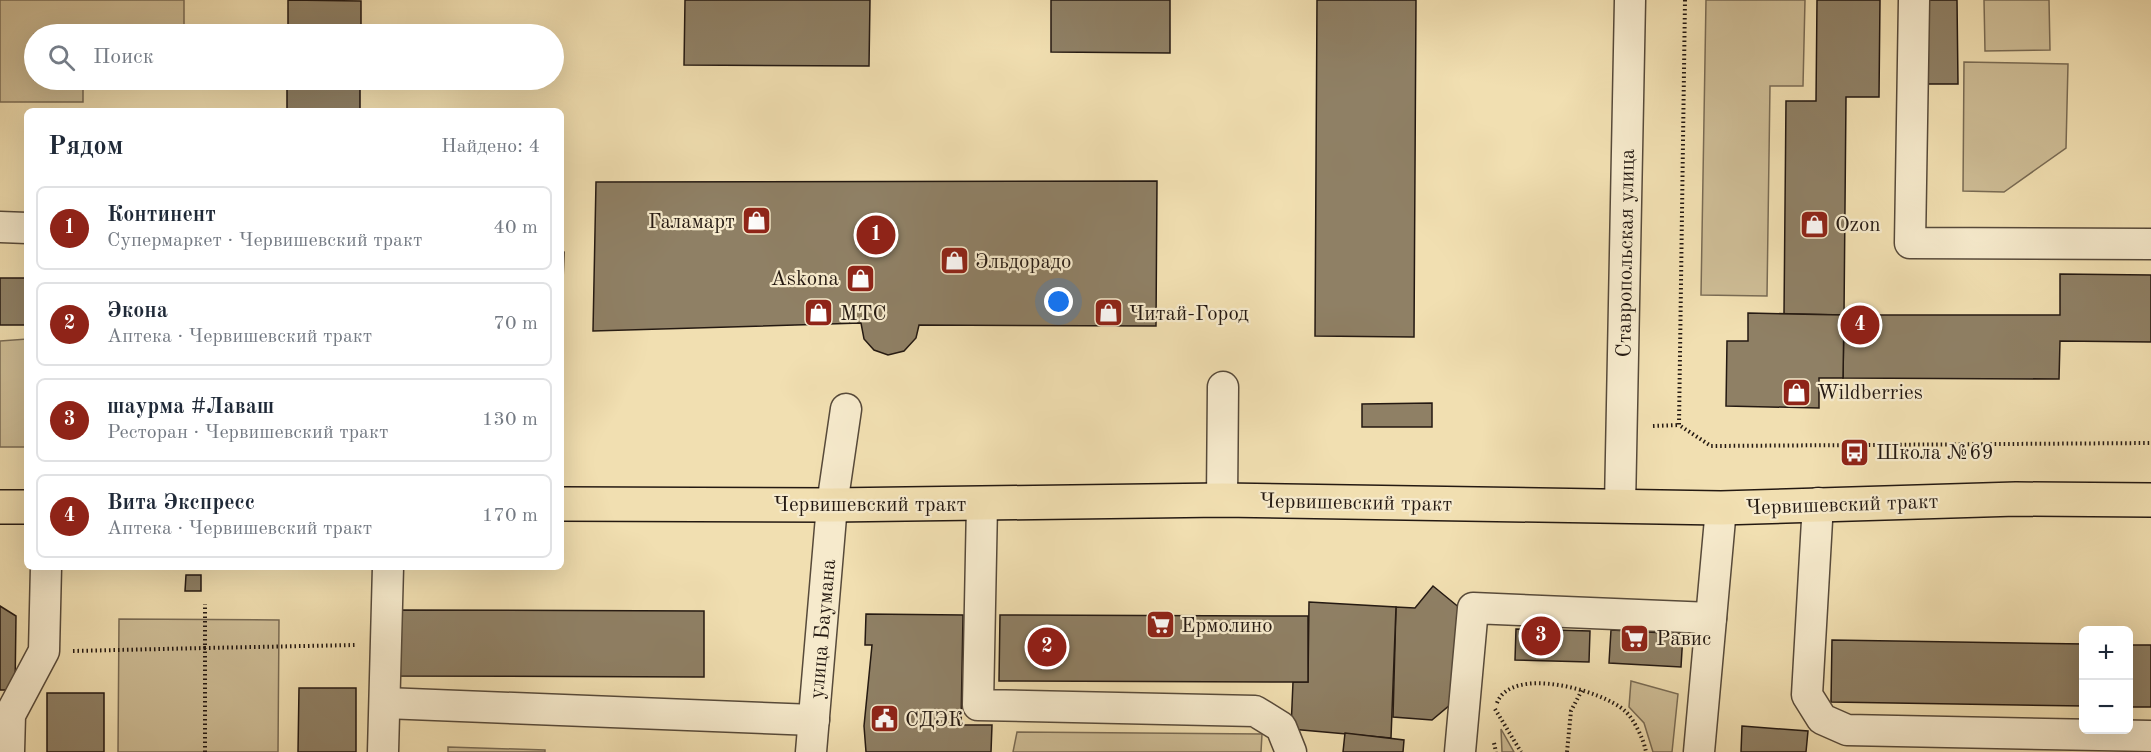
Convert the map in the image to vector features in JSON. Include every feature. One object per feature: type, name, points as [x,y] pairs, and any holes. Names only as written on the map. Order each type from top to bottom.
[{"type":"main road","name":"Червишевский тракт","points":[[564,504],[832,505],[1222,500],[1721,508],[1818,503],[2016,499],[2151,500]]},
{"type":"main road","points":[[0,507],[24,507]]},
{"type":"street","name":"Ставропольская улица","points":[[1620,506],[1630,0]]},
{"type":"street","points":[[1914,0],[1910,243],[2151,244]]},
{"type":"street","points":[[0,227],[24,228]]},
{"type":"street","points":[[1222,500],[1223,387]]},
{"type":"street","name":"улица Баумана","points":[[811,752],[832,505],[846,409]]},
{"type":"street","points":[[1818,503],[1807,695],[1822,719],[1846,741],[2151,736]]},
{"type":"street","points":[[982,504],[978,705],[1255,711],[1281,727],[1291,752]]},
{"type":"street","points":[[1700,752],[1721,508]]},
{"type":"street","points":[[9,752],[5,714],[44,651],[46,570]]},
{"type":"street","points":[[383,752],[388,570]]},
{"type":"street","points":[[1460,752],[1473,608],[1711,618]]},
{"type":"street","points":[[385,703],[814,720]]},
{"type":"path","points":[[1685,0],[1679,425],[1711,446],[2151,443]]},
{"type":"path","points":[[205,604],[205,752]]},
{"type":"path","points":[[44,651],[386,645]]},
{"type":"path","points":[[1493,717],[1498,699],[1513,688],[1551,683],[1583,688],[1625,711],[1645,744],[1646,752]]},
{"type":"path","points":[[1567,752],[1571,711],[1583,688]]},
{"type":"path","points":[[1495,709],[1521,752]]},
{"type":"path","points":[[1492,734],[1496,752]]},
{"type":"shaded area","points":[[0,0],[184,0],[184,24],[24,24],[24,90],[83,90],[83,102],[0,102]]},
{"type":"shaded area","points":[[1706,0],[1805,0],[1803,86],[1770,86],[1767,296],[1701,295]]},
{"type":"shaded area","points":[[1984,0],[2049,0],[2050,50],[1985,51]]},
{"type":"shaded area","points":[[1964,62],[2068,64],[2066,148],[2004,192],[1963,191]]},
{"type":"shaded area","points":[[24,339],[24,447],[0,447],[0,341]]},
{"type":"shaded area","points":[[119,619],[279,620],[278,752],[118,752]]},
{"type":"shaded area","points":[[1631,681],[1678,694],[1672,752],[1653,752],[1644,723],[1629,707]]},
{"type":"shaded area","points":[[1501,729],[1514,752],[1502,752]]},
{"type":"shaded area","points":[[1017,732],[1262,734],[1261,752],[1013,752]]},
{"type":"shaded area","points":[[448,747],[545,750],[545,752],[448,752]]},
{"type":"building","points":[[288,0],[361,1],[361,24],[288,24]]},
{"type":"building","points":[[685,0],[870,0],[869,66],[684,65]]},
{"type":"building","points":[[1051,0],[1170,0],[1170,53],[1051,52]]},
{"type":"building","points":[[1317,0],[1416,0],[1414,337],[1315,336]]},
{"type":"building","points":[[1817,0],[1880,0],[1879,97],[1846,97],[1844,315],[1784,314],[1786,101],[1816,101]]},
{"type":"building","points":[[1926,0],[1957,0],[1958,84],[1926,84]]},
{"type":"building","points":[[287,90],[360,90],[360,108],[287,108]]},
{"type":"building","points":[[1157,181],[1156,326],[919,325],[916,338],[904,351],[888,355],[874,350],[864,339],[861,323],[593,331],[596,182]]},
{"type":"building","points":[[2060,274],[2151,275],[2151,342],[2060,341],[2059,379],[1843,378],[1844,315],[2060,315]]},
{"type":"building","points":[[0,278],[24,278],[24,325],[0,325]]},
{"type":"building","points":[[1748,313],[1844,315],[1843,378],[1819,378],[1819,408],[1726,406],[1727,341],[1748,341]]},
{"type":"building","points":[[1432,403],[1432,427],[1362,427],[1362,404]]},
{"type":"building","points":[[186,575],[201,575],[201,591],[185,591]]},
{"type":"building","points":[[1433,586],[1461,609],[1451,704],[1432,720],[1393,717],[1396,607],[1415,608]]},
{"type":"building","points":[[1309,602],[1396,607],[1391,738],[1291,729],[1293,682],[1308,682]]},
{"type":"building","points":[[0,606],[16,616],[15,690],[0,690]]},
{"type":"building","points":[[396,610],[704,611],[704,677],[396,676]]},
{"type":"building","points":[[866,614],[963,615],[961,725],[992,725],[991,752],[866,752],[864,726],[872,645],[865,645]]},
{"type":"building","points":[[1000,615],[1308,616],[1308,682],[999,681]]},
{"type":"building","points":[[1516,629],[1590,631],[1589,662],[1515,660]]},
{"type":"building","points":[[1611,630],[1683,634],[1681,667],[1609,663]]},
{"type":"building","points":[[1832,640],[2079,644],[2079,706],[1831,702]]},
{"type":"building","points":[[2133,645],[2151,645],[2151,707],[2133,707]]},
{"type":"building","points":[[299,688],[356,688],[356,752],[298,752]]},
{"type":"building","points":[[47,693],[104,693],[104,752],[47,752]]},
{"type":"building","points":[[1742,726],[1808,731],[1806,752],[1741,752]]},
{"type":"building","points":[[1345,733],[1404,740],[1403,752],[1343,752]]},
{"type":"place","name":"Галамарт","points":[[756,221]]},
{"type":"place","name":"Ozon","points":[[1814,224]]},
{"type":"place","name":"Континент","points":[[876,235]]},
{"type":"place","name":"Эльдорадо","points":[[954,261]]},
{"type":"place","name":"Askona","points":[[860,278]]},
{"type":"place","name":"МТС","points":[[819,313]]},
{"type":"place","name":"Читай-Город","points":[[1108,313]]},
{"type":"place","name":"Вита Экспресс","points":[[1860,325]]},
{"type":"place","name":"Wildberries","points":[[1796,392]]},
{"type":"place","name":"Школа №69","points":[[1855,452]]},
{"type":"place","name":"Ермолино","points":[[1160,625]]},
{"type":"place","name":"шаурма #Лаваш","points":[[1541,636]]},
{"type":"place","name":"Равис","points":[[1635,638]]},
{"type":"place","name":"Экона","points":[[1047,647]]},
{"type":"place","name":"СДЭК","points":[[884,719]]}]
